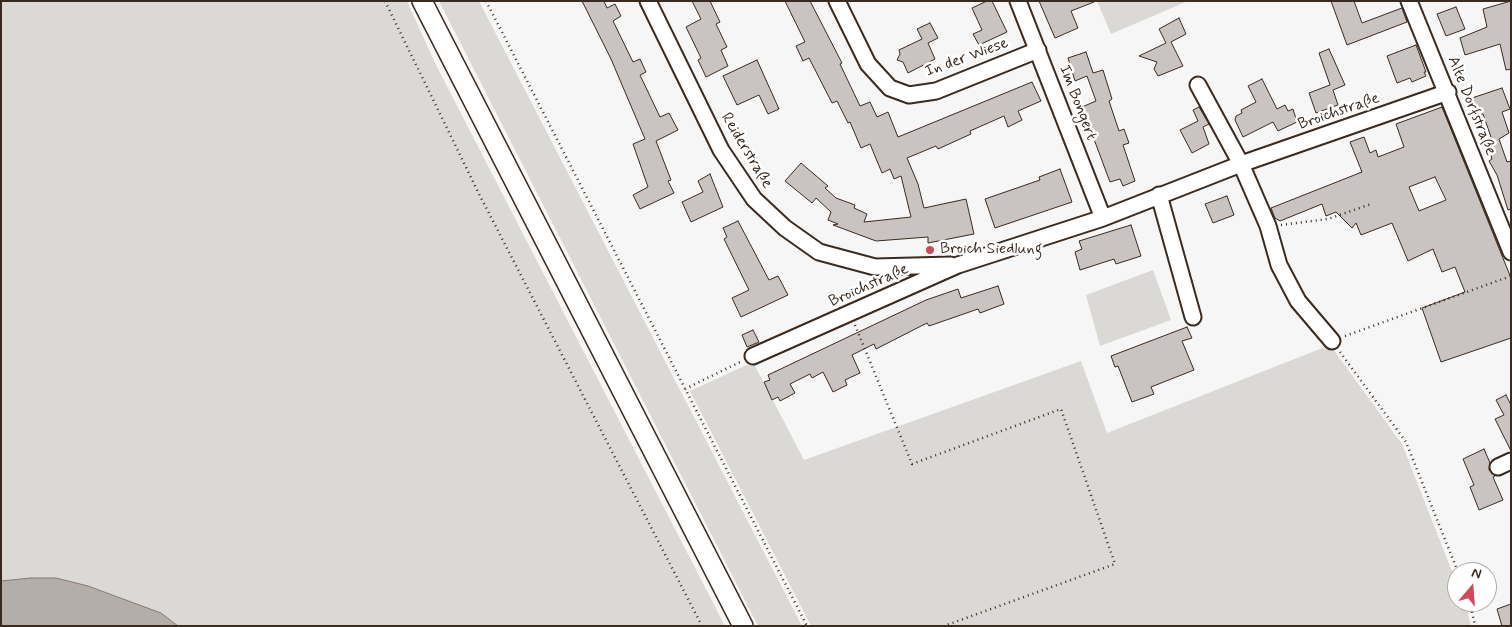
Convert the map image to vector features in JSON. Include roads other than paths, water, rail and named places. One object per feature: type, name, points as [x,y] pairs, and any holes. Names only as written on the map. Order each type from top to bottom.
[{"type":"main road","points":[[422,1],[743,626]]},
{"type":"street","name":"Reiderstraße","points":[[648,1],[721,150],[754,199],[785,228],[819,252],[875,267],[958,265]]},
{"type":"street","name":"In der Wiese","points":[[837,1],[868,64],[890,88],[909,95],[936,91],[1038,50]]},
{"type":"street","name":"Im Bongert","points":[[1018,1],[1103,218]]},
{"type":"street","name":"Alte Dorfstraße","points":[[1409,1],[1448,92],[1511,252]]},
{"type":"street","points":[[1198,85],[1241,164],[1268,226],[1279,265],[1298,301],[1332,341]]},
{"type":"street","name":"Broichstraße","points":[[753,356],[958,265],[1103,218],[1241,164],[1448,92]]},
{"type":"street","points":[[1159,195],[1193,317]]},
{"type":"place","name":"Broich Siedlung","points":[[930,250]]}]
